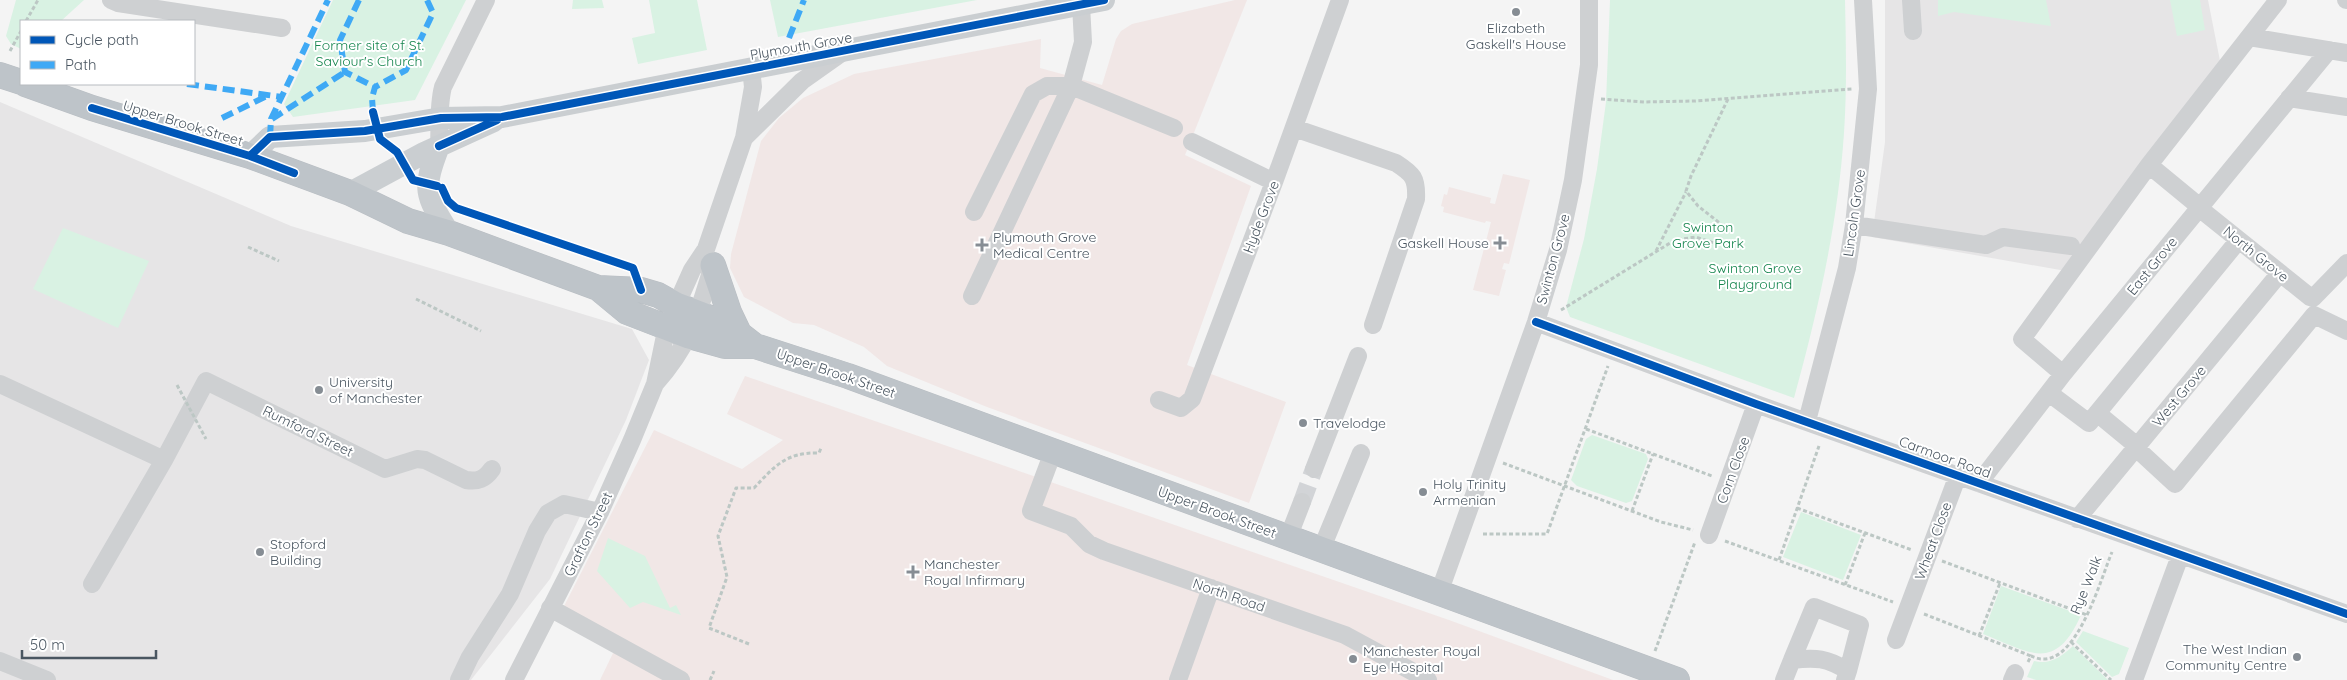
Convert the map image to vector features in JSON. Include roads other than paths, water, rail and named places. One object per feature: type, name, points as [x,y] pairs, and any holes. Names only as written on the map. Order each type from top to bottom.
[{"type":"highway","points":[[0,75],[20,82]]},
{"type":"highway","name":"Upper Brook Street","points":[[28,85],[92,108],[250,156],[350,194],[408,221],[449,233],[598,288],[627,312],[683,320],[725,346],[747,339],[1678,680]]},
{"type":"highway","points":[[710,257],[729,312],[747,339]]},
{"type":"main road","name":"Plymouth Grove","points":[[250,156],[270,137],[354,132],[441,118],[502,117],[1104,0]]},
{"type":"main road","name":"Plymouth Grove","points":[[350,194],[439,146],[502,117]]},
{"type":"main road","points":[[439,146],[430,168],[427,185],[430,203],[449,233]]},
{"type":"street","points":[[112,0],[118,4],[282,28]]},
{"type":"street","points":[[439,146],[441,118],[439,102],[443,87],[486,0]]},
{"type":"street","name":"Hyde Grove","points":[[1159,400],[1182,408],[1192,398],[1274,182],[1340,0]]},
{"type":"street","name":"Swinton Grove","points":[[1439,593],[1536,322],[1558,250],[1573,180],[1585,97],[1589,65],[1590,0]]},
{"type":"street","name":"Lincoln Grove","points":[[1807,421],[1847,268],[1854,225],[1868,89],[1863,0]]},
{"type":"street","points":[[1911,0],[1913,31]]},
{"type":"street","points":[[2063,374],[2022,339],[2149,165],[2278,0]]},
{"type":"street","points":[[972,296],[1071,86],[1083,42],[1081,5]]},
{"type":"street","points":[[2249,37],[2347,53]]},
{"type":"street","name":"East Grove","points":[[1979,483],[2063,374],[2328,50]]},
{"type":"street","points":[[744,138],[802,81],[844,52]]},
{"type":"street","name":"Grafton Street","points":[[683,320],[710,257],[744,138],[753,87],[751,68]]},
{"type":"street","points":[[974,212],[1033,94],[1047,86],[1071,86],[1174,128]]},
{"type":"street","points":[[2289,98],[2347,107]]},
{"type":"street","points":[[1294,128],[1396,163],[1410,172],[1416,184],[1416,199],[1373,325]]},
{"type":"street","points":[[1192,142],[1274,182]]},
{"type":"street","name":"North Grove","points":[[2149,165],[2238,241],[2280,273],[2314,306],[2347,331]]},
{"type":"street","points":[[1854,225],[1986,245],[2003,237],[2071,246]]},
{"type":"street","points":[[2049,393],[2089,423],[2238,241]]},
{"type":"street","name":"Grafton Street","points":[[514,680],[600,512],[655,384],[675,360],[692,270],[710,257]]},
{"type":"street","points":[[2097,413],[2137,447],[2175,484],[2347,263]]},
{"type":"street","name":"West Grove","points":[[2078,519],[2280,273]]},
{"type":"street","name":"Carmoor Road","points":[[1536,322],[1756,404],[2180,556],[2344,609]]},
{"type":"street","points":[[1314,469],[1358,356]]},
{"type":"street","name":"Rumford Street","points":[[92,584],[164,460],[206,381],[385,469],[416,459],[425,460],[466,480],[474,481],[481,480],[492,469]]},
{"type":"street","points":[[0,384],[164,460]]},
{"type":"street","name":"Corn Close","points":[[1704,533],[1728,482],[1756,404]]},
{"type":"street","name":"North Road","points":[[1053,452],[1031,511],[1071,526],[1089,544],[1104,552],[1345,635],[1428,680]]},
{"type":"street","points":[[1321,550],[1361,454]]},
{"type":"street","name":"Wheat Close","points":[[1896,640],[1958,475]]},
{"type":"street","points":[[1288,538],[1302,502]]},
{"type":"street","points":[[459,680],[470,657],[487,634],[510,594],[537,531],[548,513],[564,504],[600,512]]},
{"type":"street","points":[[2134,680],[2180,556]]},
{"type":"street","points":[[1178,680],[1211,588]]},
{"type":"street","points":[[1784,680],[1814,607],[1860,625],[1846,675]]},
{"type":"street","points":[[550,608],[681,680]]},
{"type":"street","points":[[1792,660],[1816,657],[1836,663],[1846,675]]},
{"type":"street","points":[[0,661],[47,680]]},
{"type":"tunnel","points":[[1302,502],[1314,469]]},
{"type":"place","name":"Elizabeth Gaskell's House","points":[[1516,12]]},
{"type":"place","name":"Gaskell House","points":[[1500,243]]},
{"type":"place","name":"Plymouth Grove Medical Centre","points":[[982,245]]},
{"type":"place","name":"University of Manchester","points":[[319,390]]},
{"type":"place","name":"Travelodge","points":[[1303,423]]},
{"type":"place","name":"Holy Trinity Armenian","points":[[1423,492]]},
{"type":"place","name":"Stopford Building","points":[[260,552]]},
{"type":"place","name":"Manchester Royal Infirmary","points":[[913,572]]},
{"type":"place","name":"The West Indian Community Centre","points":[[2297,657]]},
{"type":"place","name":"Manchester Royal Eye Hospital","points":[[1353,659]]},
{"type":"park label","name":"Former site of St. Saviour's Church","points":[[369,54]]},
{"type":"park label","name":"Swinton Grove Park","points":[[1708,236]]},
{"type":"park label","name":"Swinton Grove Playground","points":[[1755,276]]}]
